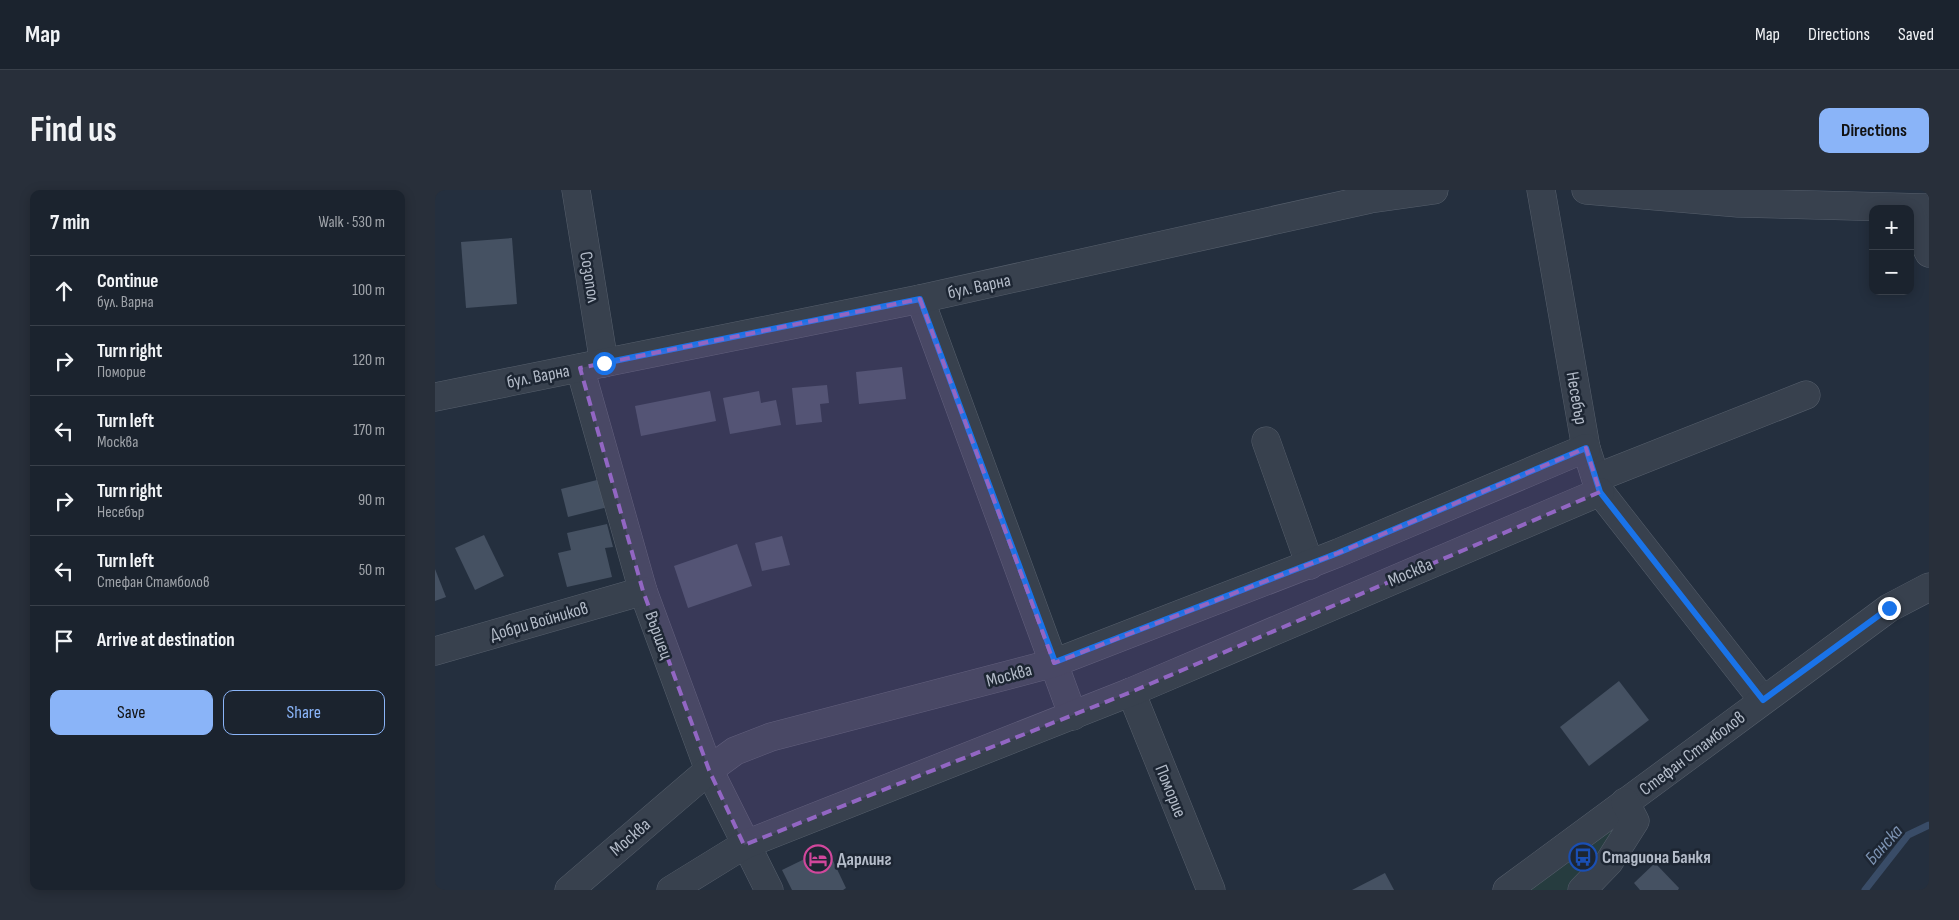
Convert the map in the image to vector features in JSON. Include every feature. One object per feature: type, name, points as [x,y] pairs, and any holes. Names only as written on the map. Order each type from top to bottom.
[{"type":"street","name":"Созопол","points":[[575,190],[592,365]]},
{"type":"street","name":"бул. Варна","points":[[435,397],[920,299],[1370,200],[1434,190]]},
{"type":"street","name":"Несебър","points":[[1541,190],[1586,448],[1598,485],[1763,700]]},
{"type":"street","points":[[1586,190],[1738,197],[1869,206]]},
{"type":"street","points":[[1914,209],[1929,253]]},
{"type":"street","points":[[920,299],[1055,662],[1073,716]]},
{"type":"street","name":"Вършец","points":[[592,365],[643,591],[709,770],[744,845],[769,890]]},
{"type":"street","name":"Москва","points":[[671,890],[744,845],[1131,692],[1598,485],[1806,396]]},
{"type":"street","points":[[1266,441],[1310,564]]},
{"type":"street","name":"Москва","points":[[569,890],[709,770],[735,751],[771,737],[1055,662],[1310,564],[1586,448]]},
{"type":"street","name":"Стефан Стамболов","points":[[1507,890],[1889,608],[1929,587]]},
{"type":"street","name":"Добри Войников","points":[[435,651],[643,591]]},
{"type":"street","name":"Поморие","points":[[1131,692],[1211,890]]},
{"type":"street","points":[[1582,890],[1609,862],[1635,821],[1625,802]]},
{"type":"highlighted area","points":[[920,299],[1054,663],[1338,553],[1586,448],[1600,492],[1131,692],[744,845],[709,770],[643,591],[580,368]]},
{"type":"green space","points":[[1625,802],[1635,821],[1582,890],[1507,890]]},
{"type":"building","points":[[512,238],[517,304],[466,308],[461,242]]},
{"type":"building","points":[[902,367],[906,399],[859,404],[856,372]]},
{"type":"building","points":[[827,385],[829,403],[820,404],[822,422],[796,425],[792,388]]},
{"type":"building","points":[[710,391],[716,421],[641,436],[635,406]]},
{"type":"building","points":[[759,391],[761,403],[776,400],[781,425],[730,434],[723,398]]},
{"type":"building","points":[[601,479],[608,507],[568,517],[561,489]]},
{"type":"building","points":[[607,524],[613,547],[605,548],[612,577],[567,587],[558,553],[571,550],[567,533]]},
{"type":"building","points":[[484,535],[504,576],[475,590],[455,548]]},
{"type":"building","points":[[782,536],[790,565],[762,571],[755,543]]},
{"type":"building","points":[[737,544],[752,586],[688,608],[674,566]]},
{"type":"building","points":[[435,569],[446,597],[435,601]]},
{"type":"building","points":[[1619,681],[1649,720],[1589,766],[1560,727]]},
{"type":"building","name":"Дарлинг","points":[[827,848],[846,888],[843,890],[792,890],[782,870]]},
{"type":"building","points":[[1655,863],[1679,888],[1678,890],[1640,890],[1634,883]]},
{"type":"building","points":[[1385,873],[1394,890],[1352,890]]},
{"type":"waterway","name":"Банска","points":[[1865,890],[1908,835],[1929,825]]},
{"type":"place","name":"Стадиона Банкя","points":[[1583,857]]},
{"type":"place","name":"Дарлинг","points":[[818,859]]},
{"type":"route","points":[[604,363],[920,299],[1055,662],[1338,553],[1586,448],[1600,492],[1763,700],[1889,608]]}]
